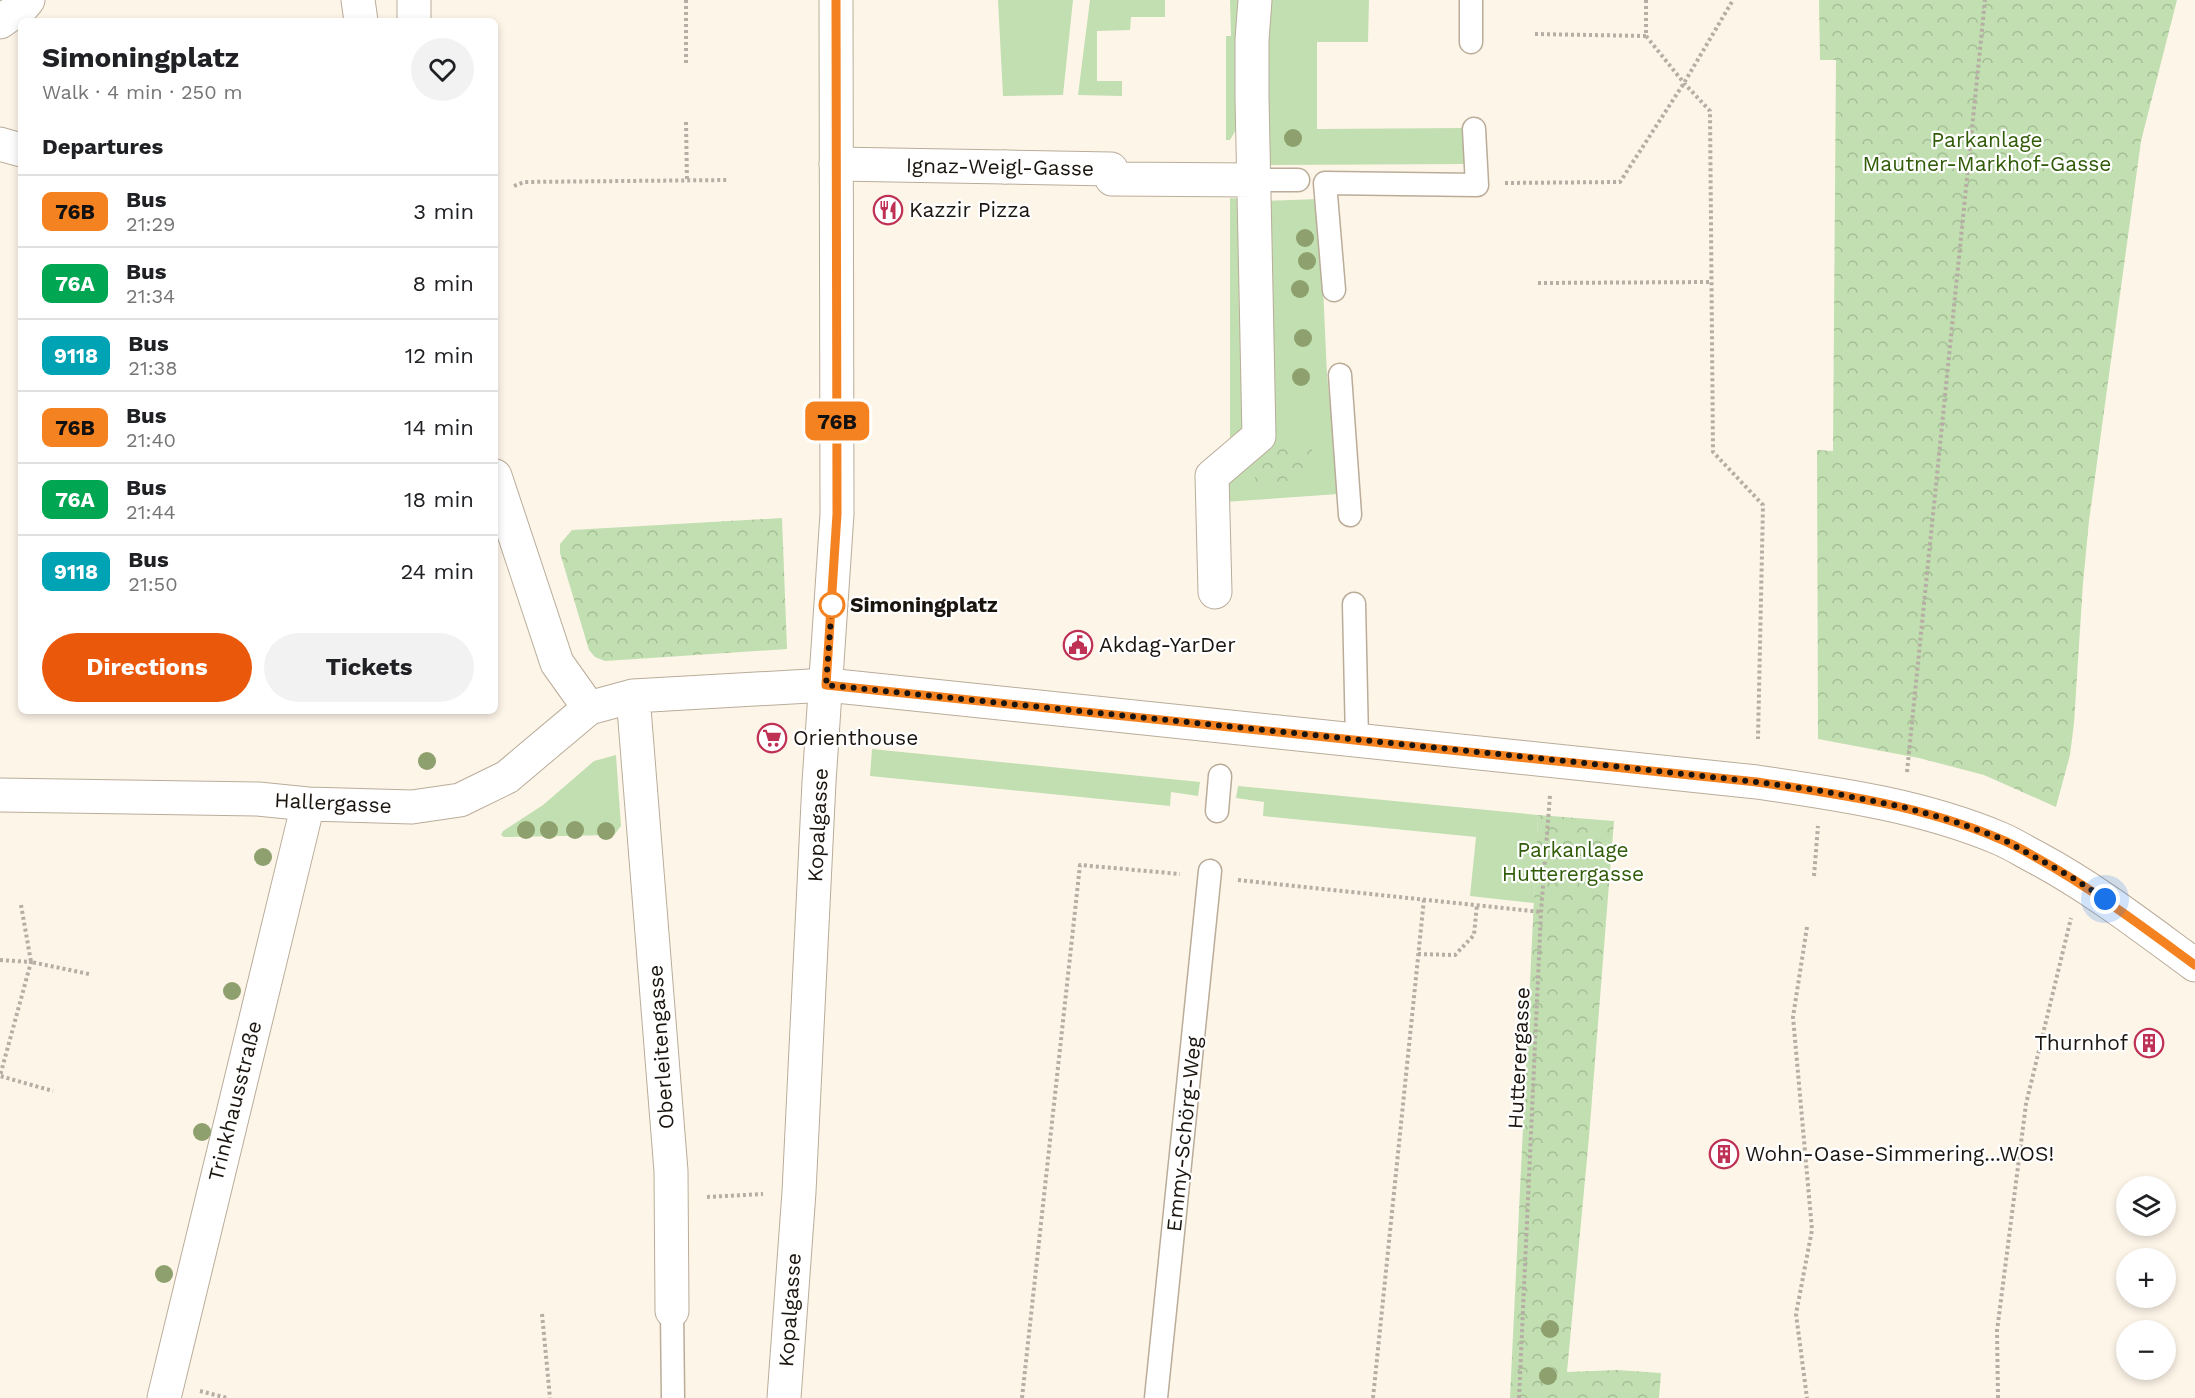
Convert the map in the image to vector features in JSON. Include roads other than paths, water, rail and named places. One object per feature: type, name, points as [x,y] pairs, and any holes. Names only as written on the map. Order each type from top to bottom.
[{"type":"street","points":[[0,22],[28,0]]},
{"type":"street","points":[[358,0],[361,18]]},
{"type":"street","points":[[414,0],[414,18]]},
{"type":"street","name":"Kopalgasse","points":[[784,1398],[799,1192],[819,782],[837,514],[836,0]]},
{"type":"street","points":[[1215,592],[1212,476],[1258,436],[1252,40],[1255,0]]},
{"type":"street","points":[[0,144],[18,149]]},
{"type":"street","name":"Ignaz-Weigl-Gasse","points":[[836,164],[1111,169],[1112,179],[1254,180]]},
{"type":"street","points":[[498,485],[557,663],[589,708]]},
{"type":"street","points":[[633,696],[826,685],[1552,759],[1822,791],[1903,807],[1953,821],[2002,839],[2084,884],[2195,965]]},
{"type":"street","name":"Hallergasse","points":[[0,795],[258,799],[308,804],[411,807],[459,800],[507,777],[589,708],[633,696]]},
{"type":"street","name":"Oberleitengasse","points":[[633,696],[670,1171],[672,1311]]},
{"type":"street","name":"Trinkhausstraße","points":[[164,1398],[308,804]]},
{"type":"lane","points":[[1471,0],[1471,42]]},
{"type":"lane","points":[[1334,290],[1325,183],[1488,184],[1474,129]]},
{"type":"lane","name":"Ignaz-Weigl-Gasse","points":[[1254,180],[1298,180]]},
{"type":"lane","points":[[1340,375],[1350,515]]},
{"type":"lane","points":[[1354,604],[1356,740]]},
{"type":"lane","points":[[1217,811],[1221,776]]},
{"type":"lane","name":"Emmy-Schörg-Weg","points":[[1156,1398],[1210,871]]},
{"type":"lane","name":"Oberleitengasse","points":[[672,1311],[673,1398]]},
{"type":"place","name":"Kazzir Pizza","points":[[888,210]]},
{"type":"place","name":"Simoningplatz","points":[[832,605]]},
{"type":"place","name":"Akdag-YarDer","points":[[1078,645]]},
{"type":"place","name":"Orienthouse","points":[[772,738]]},
{"type":"place","name":"Thurnhof","points":[[2149,1043]]},
{"type":"place","name":"Wohn-Oase-Simmering...WOS!","points":[[1724,1154]]},
{"type":"park label","name":"Parkanlage Mautner-Markhof-Gasse","points":[[1987,152]]},
{"type":"park label","name":"Parkanlage Hutterergasse","points":[[1573,862]]}]
